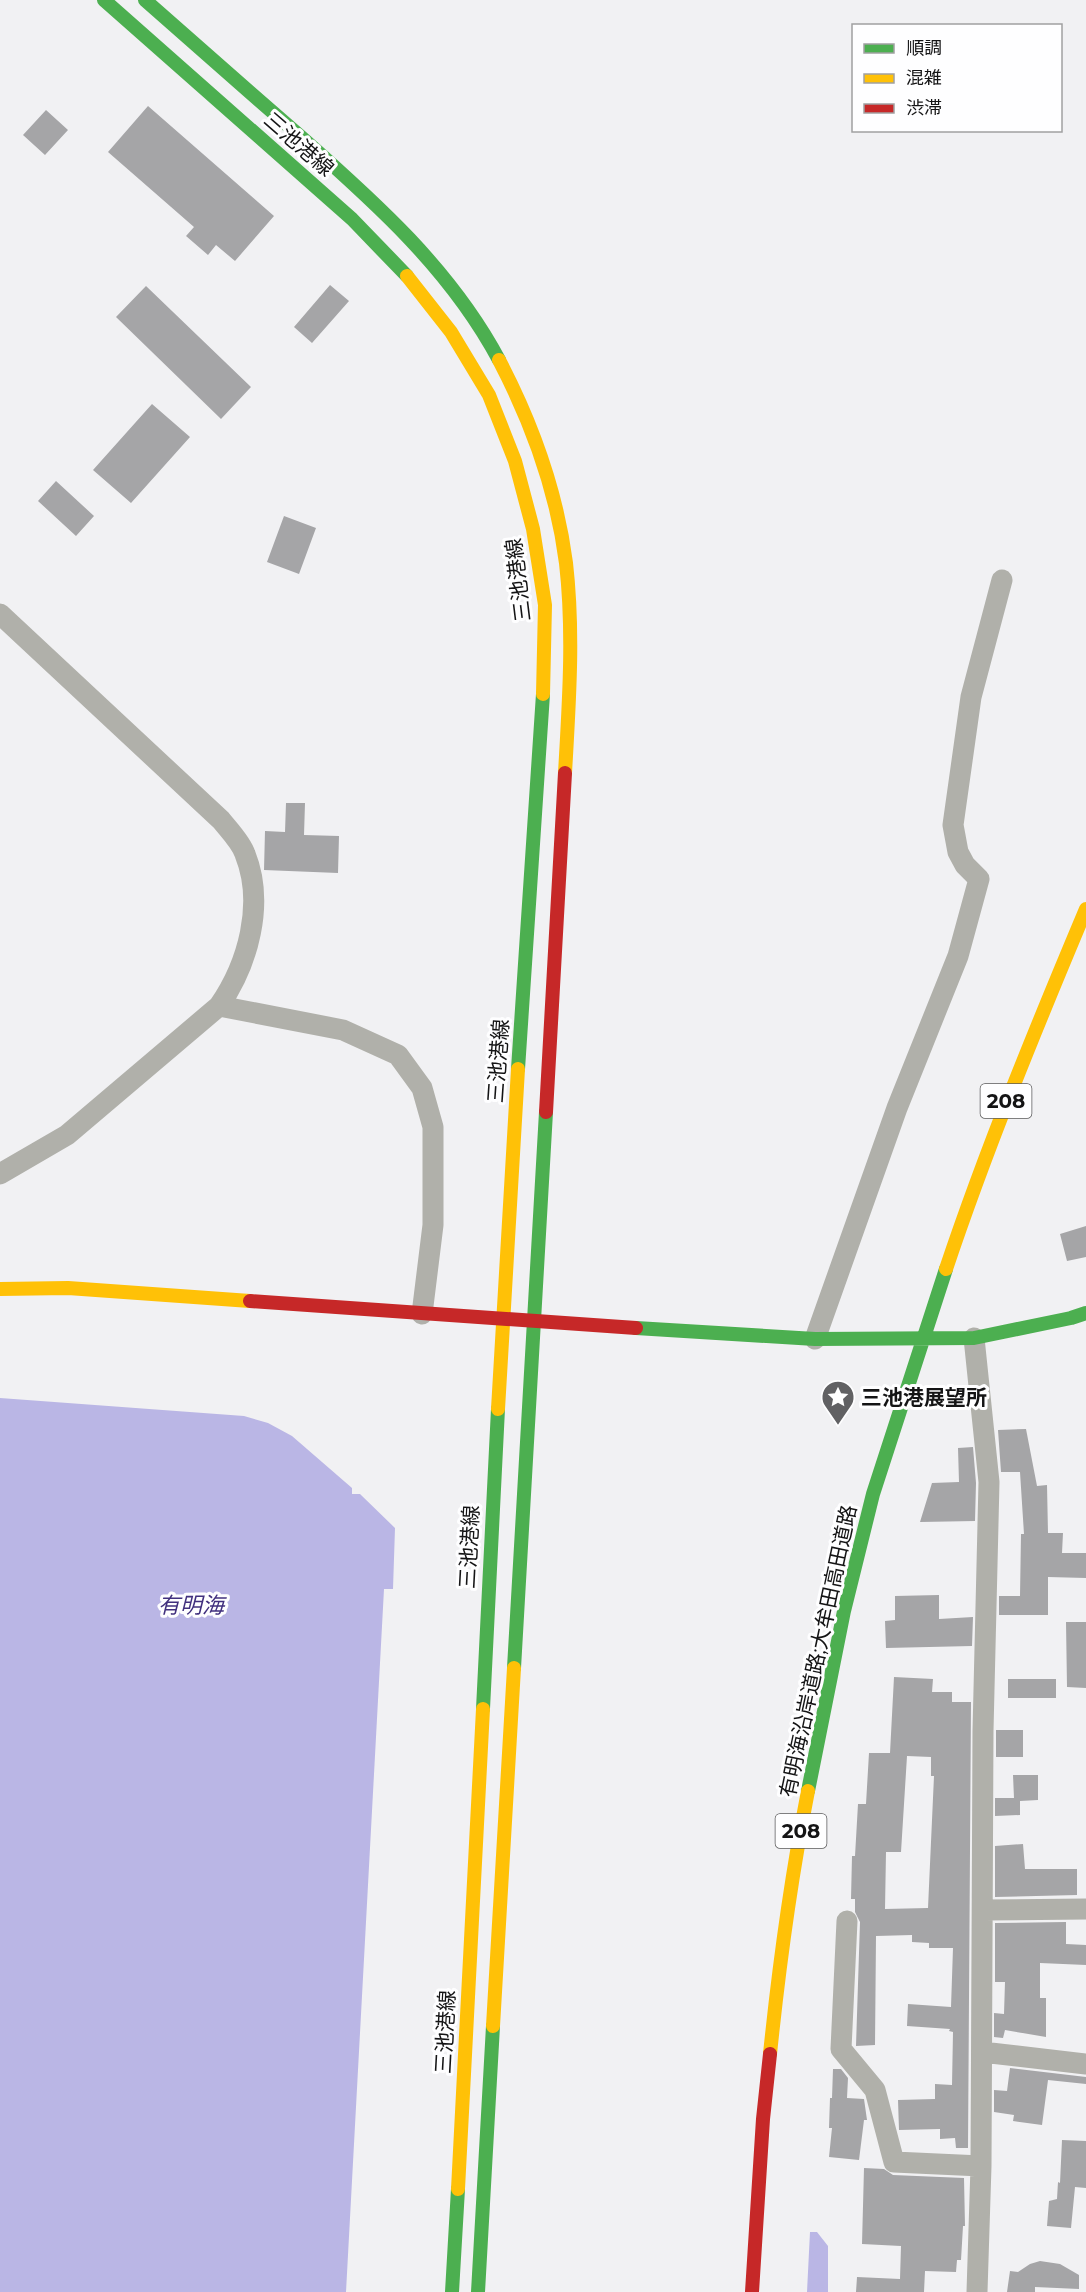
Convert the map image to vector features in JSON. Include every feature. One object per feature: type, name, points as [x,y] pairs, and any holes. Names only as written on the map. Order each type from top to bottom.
[{"type":"main road","name":"三池港線","points":[[104,0],[352,219],[407,276],[451,332],[489,395],[515,461],[533,529],[545,605],[544,685],[502,1318],[452,2292]]},
{"type":"main road","name":"三池港線","points":[[145,0],[370,198],[429,259],[478,325],[513,386],[540,454],[559,525],[569,600],[570,686],[478,2292]]},
{"type":"main road","name":"有明海沿岸道路;大牟田高田道路","points":[[752,2292],[764,2108],[777,1985],[797,1849],[844,1611],[873,1494],[908,1381],[977,1177],[1022,1060],[1086,909]]},
{"type":"main road","points":[[0,1289],[68,1288],[422,1314],[815,1339],[974,1338],[1086,1313]]},
{"type":"street","points":[[815,1339],[897,1108],[958,956],[979,879],[965,865],[958,852],[954,825],[971,697],[1002,580]]},
{"type":"street","points":[[0,614],[221,820],[245,852],[252,878],[254,920],[229,992],[219,1006],[68,1135],[0,1174]]},
{"type":"street","points":[[219,1006],[343,1030],[398,1055],[422,1088],[433,1127],[433,1225],[422,1314]]},
{"type":"street","points":[[974,1338],[989,1482],[983,1731],[981,2166],[977,2292]]},
{"type":"street","points":[[983,1910],[1086,1909]]},
{"type":"street","points":[[846,1922],[841,2049],[875,2090],[894,2162],[981,2166]]},
{"type":"street","points":[[982,2052],[1086,2064]]},
{"type":"water","name":"有明海","points":[[0,1398],[244,1416],[268,1423],[292,1436],[352,1488],[352,1494],[360,1494],[395,1528],[393,1589],[384,1589],[346,2292],[0,2292]]},
{"type":"water","points":[[810,2232],[817,2232],[828,2246],[828,2292],[807,2292]]},
{"type":"building","points":[[148,106],[274,216],[235,261],[216,245],[208,255],[186,236],[194,227],[108,152]]},
{"type":"building","points":[[46,110],[68,130],[45,155],[23,135]]},
{"type":"building","points":[[330,285],[349,301],[312,343],[294,327]]},
{"type":"building","points":[[146,286],[251,387],[221,419],[116,317]]},
{"type":"building","points":[[152,404],[190,437],[131,503],[93,470]]},
{"type":"building","points":[[56,481],[94,516],[76,536],[38,501]]},
{"type":"building","points":[[284,516],[316,528],[299,574],[267,562]]},
{"type":"building","points":[[286,803],[305,803],[304,835],[339,836],[338,873],[264,870],[265,831],[285,832]]},
{"type":"building","points":[[1086,1226],[1086,1257],[1067,1261],[1060,1234]]},
{"type":"building","points":[[1026,1429],[1037,1486],[1047,1485],[1048,1533],[1063,1533],[1062,1553],[1086,1553],[1086,1578],[1048,1577],[1048,1615],[999,1615],[999,1596],[1020,1596],[1021,1534],[1024,1534],[1020,1472],[1001,1472],[998,1430]]},
{"type":"building","points":[[973,1447],[976,1483],[975,1521],[920,1522],[932,1483],[959,1482],[958,1448]]},
{"type":"building","points":[[939,1595],[939,1619],[973,1617],[972,1646],[886,1648],[885,1621],[895,1620],[895,1596]]},
{"type":"building","points":[[1066,1622],[1086,1622],[1086,1688],[1067,1687]]},
{"type":"building","points":[[894,1677],[933,1679],[932,1692],[952,1692],[952,1702],[971,1702],[968,2148],[956,2148],[955,2138],[940,2139],[940,2129],[899,2130],[898,2100],[935,2099],[935,2084],[952,2085],[953,2032],[949,2031],[950,2029],[907,2026],[908,2004],[951,2007],[953,1948],[929,1948],[929,1943],[912,1942],[912,1935],[876,1936],[875,2045],[856,2046],[860,1922],[855,1912],[855,1899],[851,1899],[852,1856],[855,1856],[858,1804],[866,1804],[869,1753],[890,1753]],"holes":[[[907,1756],[931,1757],[931,1776],[934,1776],[928,1908],[885,1909],[886,1852],[901,1852]]]},
{"type":"building","points":[[1008,1679],[1056,1679],[1056,1698],[1008,1698]]},
{"type":"building","points":[[996,1730],[1023,1730],[1023,1757],[996,1757]]},
{"type":"building","points":[[1013,1775],[1038,1775],[1038,1800],[1020,1801],[1020,1815],[995,1816],[995,1798],[1014,1798]]},
{"type":"building","points":[[1023,1844],[1025,1869],[1077,1869],[1077,1895],[995,1897],[995,1846]]},
{"type":"building","points":[[1066,1922],[1066,1944],[1086,1945],[1086,1965],[1040,1963],[1040,1998],[1046,1998],[1046,2037],[1005,2030],[1003,2038],[994,2037],[994,2013],[1004,2014],[1005,1982],[995,1982],[995,1923]]},
{"type":"building","points":[[1010,2068],[1086,2077],[1086,2084],[1048,2080],[1042,2125],[1013,2121],[1014,2115],[994,2112],[994,2090],[1007,2091]]},
{"type":"building","points":[[833,2069],[841,2069],[848,2078],[847,2098],[864,2099],[867,2120],[864,2120],[859,2160],[829,2157]]},
{"type":"building","points":[[1062,2140],[1086,2141],[1086,2188],[1075,2187],[1071,2228],[1047,2226],[1049,2201],[1057,2199],[1058,2182],[1060,2183]]},
{"type":"building","points":[[864,2168],[884,2169],[893,2175],[964,2178],[965,2226],[963,2226],[961,2260],[957,2260],[956,2272],[925,2271],[924,2292],[856,2292],[857,2277],[900,2279],[901,2246],[862,2244]]},
{"type":"building","points":[[1040,2261],[1060,2264],[1079,2275],[1079,2289],[1035,2287],[1035,2292],[1007,2292],[1010,2271],[1018,2272]]},
{"type":"traffic: fast","points":[[104,0],[352,219],[407,276]]},
{"type":"traffic: fast","points":[[145,0],[328,161],[410,239],[458,296],[480,327],[499,360]]},
{"type":"traffic: fast","points":[[518,1069],[543,694]]},
{"type":"traffic: fast","points":[[514,1668],[546,1112]]},
{"type":"traffic: fast","points":[[808,1791],[844,1611],[873,1494],[946,1269]]},
{"type":"traffic: fast","points":[[636,1328],[815,1339],[974,1338],[1086,1313]]},
{"type":"traffic: fast","points":[[483,1709],[498,1409]]},
{"type":"traffic: fast","points":[[478,2292],[493,2026]]},
{"type":"traffic: fast","points":[[452,2292],[458,2189]]},
{"type":"traffic: slow","points":[[407,276],[451,332],[489,395],[515,461],[533,529],[545,605],[543,694]]},
{"type":"traffic: slow","points":[[499,360],[522,408],[542,459],[562,537],[568,589],[570,642],[565,773]]},
{"type":"traffic: slow","points":[[946,1269],[995,1133],[1086,909]]},
{"type":"traffic: slow","points":[[498,1409],[518,1069]]},
{"type":"traffic: slow","points":[[0,1289],[68,1288],[250,1301]]},
{"type":"traffic: slow","points":[[493,2026],[514,1668]]},
{"type":"traffic: slow","points":[[458,2189],[483,1709]]},
{"type":"traffic: slow","points":[[770,2054],[786,1922],[808,1791]]},
{"type":"traffic: jam","points":[[546,1112],[565,773]]},
{"type":"traffic: jam","points":[[250,1301],[636,1328]]},
{"type":"traffic: jam","points":[[752,2292],[763,2119],[770,2054]]},
{"type":"place","name":"三池港展望所","points":[[838,1426]]}]
